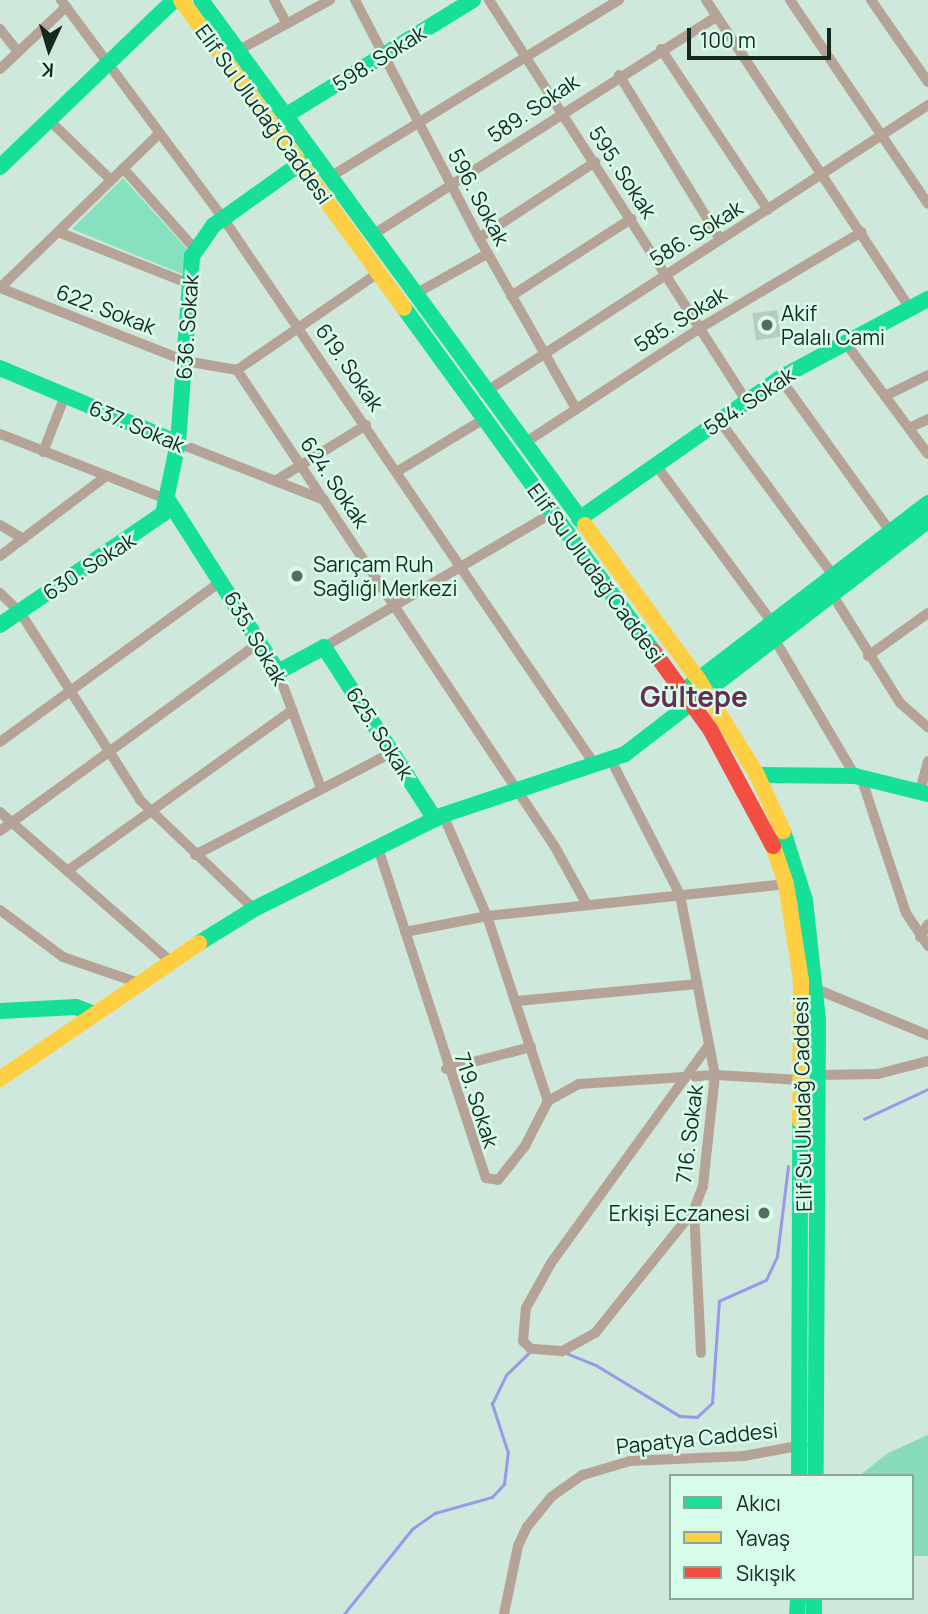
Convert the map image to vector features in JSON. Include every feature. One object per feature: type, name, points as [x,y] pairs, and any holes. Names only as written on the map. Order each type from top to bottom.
[{"type":"main road","points":[[0,167],[174,0]]},
{"type":"main road","name":"Elif Su Uludağ Caddesi","points":[[181,0],[686,698],[757,813],[786,884],[800,960],[808,1445],[815,1474]]},
{"type":"main road","name":"Elif Su Uludağ Caddesi","points":[[201,0],[373,234],[484,393],[702,686],[757,775],[800,878],[816,989],[818,1075],[808,1445],[800,1474]]},
{"type":"main road","name":"598. Sokak","points":[[285,116],[473,0]]},
{"type":"main road","name":"636. Sokak","points":[[168,500],[178,443],[195,249],[223,218],[301,163]]},
{"type":"main road","name":"584. Sokak","points":[[579,519],[780,378],[928,299]]},
{"type":"main road","name":"637. Sokak","points":[[0,368],[178,443]]},
{"type":"main road","name":"635. Sokak","points":[[168,500],[278,672]]},
{"type":"main road","name":"630. Sokak","points":[[0,625],[159,520],[168,500]]},
{"type":"main road","points":[[0,1079],[136,982],[254,909],[377,845],[439,817],[603,763],[666,719],[702,686],[775,640],[890,531],[928,503]]},
{"type":"main road","points":[[702,686],[771,621],[835,585],[928,521]]},
{"type":"main road","points":[[278,672],[324,647]]},
{"type":"main road","name":"625. Sokak","points":[[324,647],[439,817]]},
{"type":"main road","points":[[757,775],[858,776],[924,792]]},
{"type":"main road","points":[[0,1011],[76,1007],[92,1013]]},
{"type":"street","points":[[274,0],[286,24]]},
{"type":"street","points":[[239,50],[330,0]]},
{"type":"street","name":"596. Sokak","points":[[355,0],[478,238],[543,356],[576,409]]},
{"type":"street","name":"595. Sokak","points":[[489,0],[746,400]]},
{"type":"street","points":[[330,177],[619,0]]},
{"type":"street","points":[[706,0],[910,308]]},
{"type":"street","points":[[790,0],[928,204]]},
{"type":"street","points":[[871,0],[928,82]]},
{"type":"street","name":"619. Sokak","points":[[63,4],[105,64],[223,218],[398,471],[458,568],[603,763]]},
{"type":"street","points":[[0,69],[63,4]]},
{"type":"street","name":"589. Sokak","points":[[373,234],[452,188],[561,111],[716,17]]},
{"type":"street","points":[[0,29],[18,52]]},
{"type":"street","points":[[661,49],[768,210]]},
{"type":"street","points":[[620,75],[720,239]]},
{"type":"street","name":"586. Sokak","points":[[484,393],[720,239],[823,176],[928,105]]},
{"type":"street","points":[[49,120],[111,180]]},
{"type":"street","points":[[0,288],[159,134]]},
{"type":"street","points":[[478,238],[595,162]]},
{"type":"street","points":[[123,168],[195,249]]},
{"type":"street","points":[[511,296],[631,219]]},
{"type":"street","points":[[58,232],[190,285]]},
{"type":"street","name":"585. Sokak","points":[[523,444],[700,328],[862,232]]},
{"type":"street","points":[[415,294],[487,254]]},
{"type":"street","points":[[237,370],[301,331],[378,273]]},
{"type":"street","name":"622. Sokak","points":[[0,288],[185,361],[237,370]]},
{"type":"street","points":[[845,342],[928,454]]},
{"type":"street","name":"624. Sokak","points":[[237,370],[516,790],[587,905]]},
{"type":"street","points":[[885,396],[928,375]]},
{"type":"street","points":[[780,378],[890,531]]},
{"type":"street","points":[[43,452],[65,396]]},
{"type":"street","points":[[398,471],[484,419]]},
{"type":"street","points":[[909,428],[928,419]]},
{"type":"street","points":[[719,420],[835,585],[868,656],[900,702],[928,727]]},
{"type":"street","points":[[275,481],[366,425]]},
{"type":"street","points":[[0,434],[168,500]]},
{"type":"street","name":"637. Sokak","points":[[178,443],[324,500]]},
{"type":"street","points":[[656,465],[771,621]]},
{"type":"street","points":[[0,556],[105,477]]},
{"type":"street","points":[[324,647],[552,513]]},
{"type":"street","points":[[0,525],[23,539]]},
{"type":"street","points":[[0,742],[222,581]]},
{"type":"street","points":[[0,593],[20,612],[106,752],[149,811],[254,909]]},
{"type":"street","points":[[868,656],[923,616],[928,628]]},
{"type":"street","points":[[775,640],[858,776],[906,913],[924,941]]},
{"type":"street","points":[[0,831],[260,642]]},
{"type":"street","name":"635. Sokak","points":[[278,672],[321,788]]},
{"type":"street","points":[[67,871],[293,710]]},
{"type":"street","points":[[195,855],[393,752]]},
{"type":"street","points":[[924,792],[928,761]]},
{"type":"street","name":"716. Sokak","points":[[603,763],[680,895],[715,1075],[703,1186],[694,1210],[595,1333],[562,1351],[531,1349],[523,1341],[526,1308],[551,1263],[682,1075]]},
{"type":"street","points":[[0,812],[170,961]]},
{"type":"street","points":[[439,817],[487,916],[548,1101],[579,1084],[682,1075],[801,1080]]},
{"type":"street","name":"719. Sokak","points":[[377,845],[446,1069],[486,1178],[498,1180],[529,1140],[548,1101]]},
{"type":"street","points":[[405,932],[487,916],[786,884]]},
{"type":"street","points":[[0,910],[55,953],[136,982]]},
{"type":"street","points":[[924,941],[928,924]]},
{"type":"street","points":[[517,1001],[697,984]]},
{"type":"street","points":[[816,989],[928,1035]]},
{"type":"street","points":[[682,1075],[709,1045]]},
{"type":"street","points":[[446,1069],[531,1047]]},
{"type":"street","points":[[818,1075],[878,1074],[928,1061]]},
{"type":"street","points":[[694,1210],[701,1353]]},
{"type":"street","name":"Papatya Caddesi","points":[[504,1614],[518,1546],[527,1527],[545,1503],[583,1475],[641,1460],[744,1456],[808,1445]]},
{"type":"green space","points":[[123,178],[187,249],[182,274],[72,229]]},
{"type":"green space","points":[[928,1435],[928,1556],[914,1556],[914,1474],[862,1474],[888,1453]]},
{"type":"building","name":"Akif Palalı Cami","points":[[777,310],[781,337],[756,340],[752,313]]},
{"type":"waterway","points":[[864,1119],[928,1089]]},
{"type":"waterway","points":[[566,1353],[596,1365],[680,1416],[697,1417],[712,1403],[719,1301],[766,1280],[777,1256],[788,1167]]},
{"type":"waterway","points":[[344,1614],[412,1529],[435,1513],[492,1497],[504,1484],[508,1453],[492,1404],[506,1375],[530,1352]]},
{"type":"traffic: fast","points":[[0,167],[174,0]]},
{"type":"traffic: fast","points":[[201,0],[585,525]]},
{"type":"traffic: fast","points":[[285,116],[473,0]]},
{"type":"traffic: fast","points":[[0,625],[163,514],[178,443],[192,256],[214,225],[301,163]]},
{"type":"traffic: fast","points":[[579,519],[780,378],[928,299]]},
{"type":"traffic: fast","points":[[404,308],[654,652]]},
{"type":"traffic: fast","points":[[0,368],[178,443]]},
{"type":"traffic: fast","points":[[168,500],[278,672],[324,647],[435,819]]},
{"type":"traffic: fast","points":[[691,685],[928,503]]},
{"type":"traffic: fast","points":[[199,943],[254,909],[443,815],[625,754],[928,521]]},
{"type":"traffic: fast","points":[[757,775],[855,776],[928,794]]},
{"type":"traffic: fast","points":[[783,831],[805,900],[818,1020],[816,1474]]},
{"type":"traffic: fast","points":[[0,1011],[76,1007],[92,1013]]},
{"type":"traffic: fast","points":[[799,1474],[800,1121]]},
{"type":"traffic: fast","points":[[797,1614],[798,1600]]},
{"type":"traffic: fast","points":[[814,1600],[814,1614]]},
{"type":"traffic: slow","points":[[181,0],[404,308]]},
{"type":"traffic: slow","points":[[585,525],[698,679],[757,775],[783,831]]},
{"type":"traffic: slow","points":[[773,846],[786,884],[801,981],[800,1121]]},
{"type":"traffic: slow","points":[[0,1079],[199,943]]},
{"type":"traffic: jam","points":[[654,652],[710,729],[773,846]]},
{"type":"place","name":"Akif Palalı Cami","points":[[767,325]]},
{"type":"place","name":"Sarıçam Ruh Sağlığı Merkezi","points":[[297,576]]},
{"type":"place","name":"Erkişi Eczanesi","points":[[764,1213]]},
{"type":"district","name":"Gültepe","points":[[694,696]]}]
